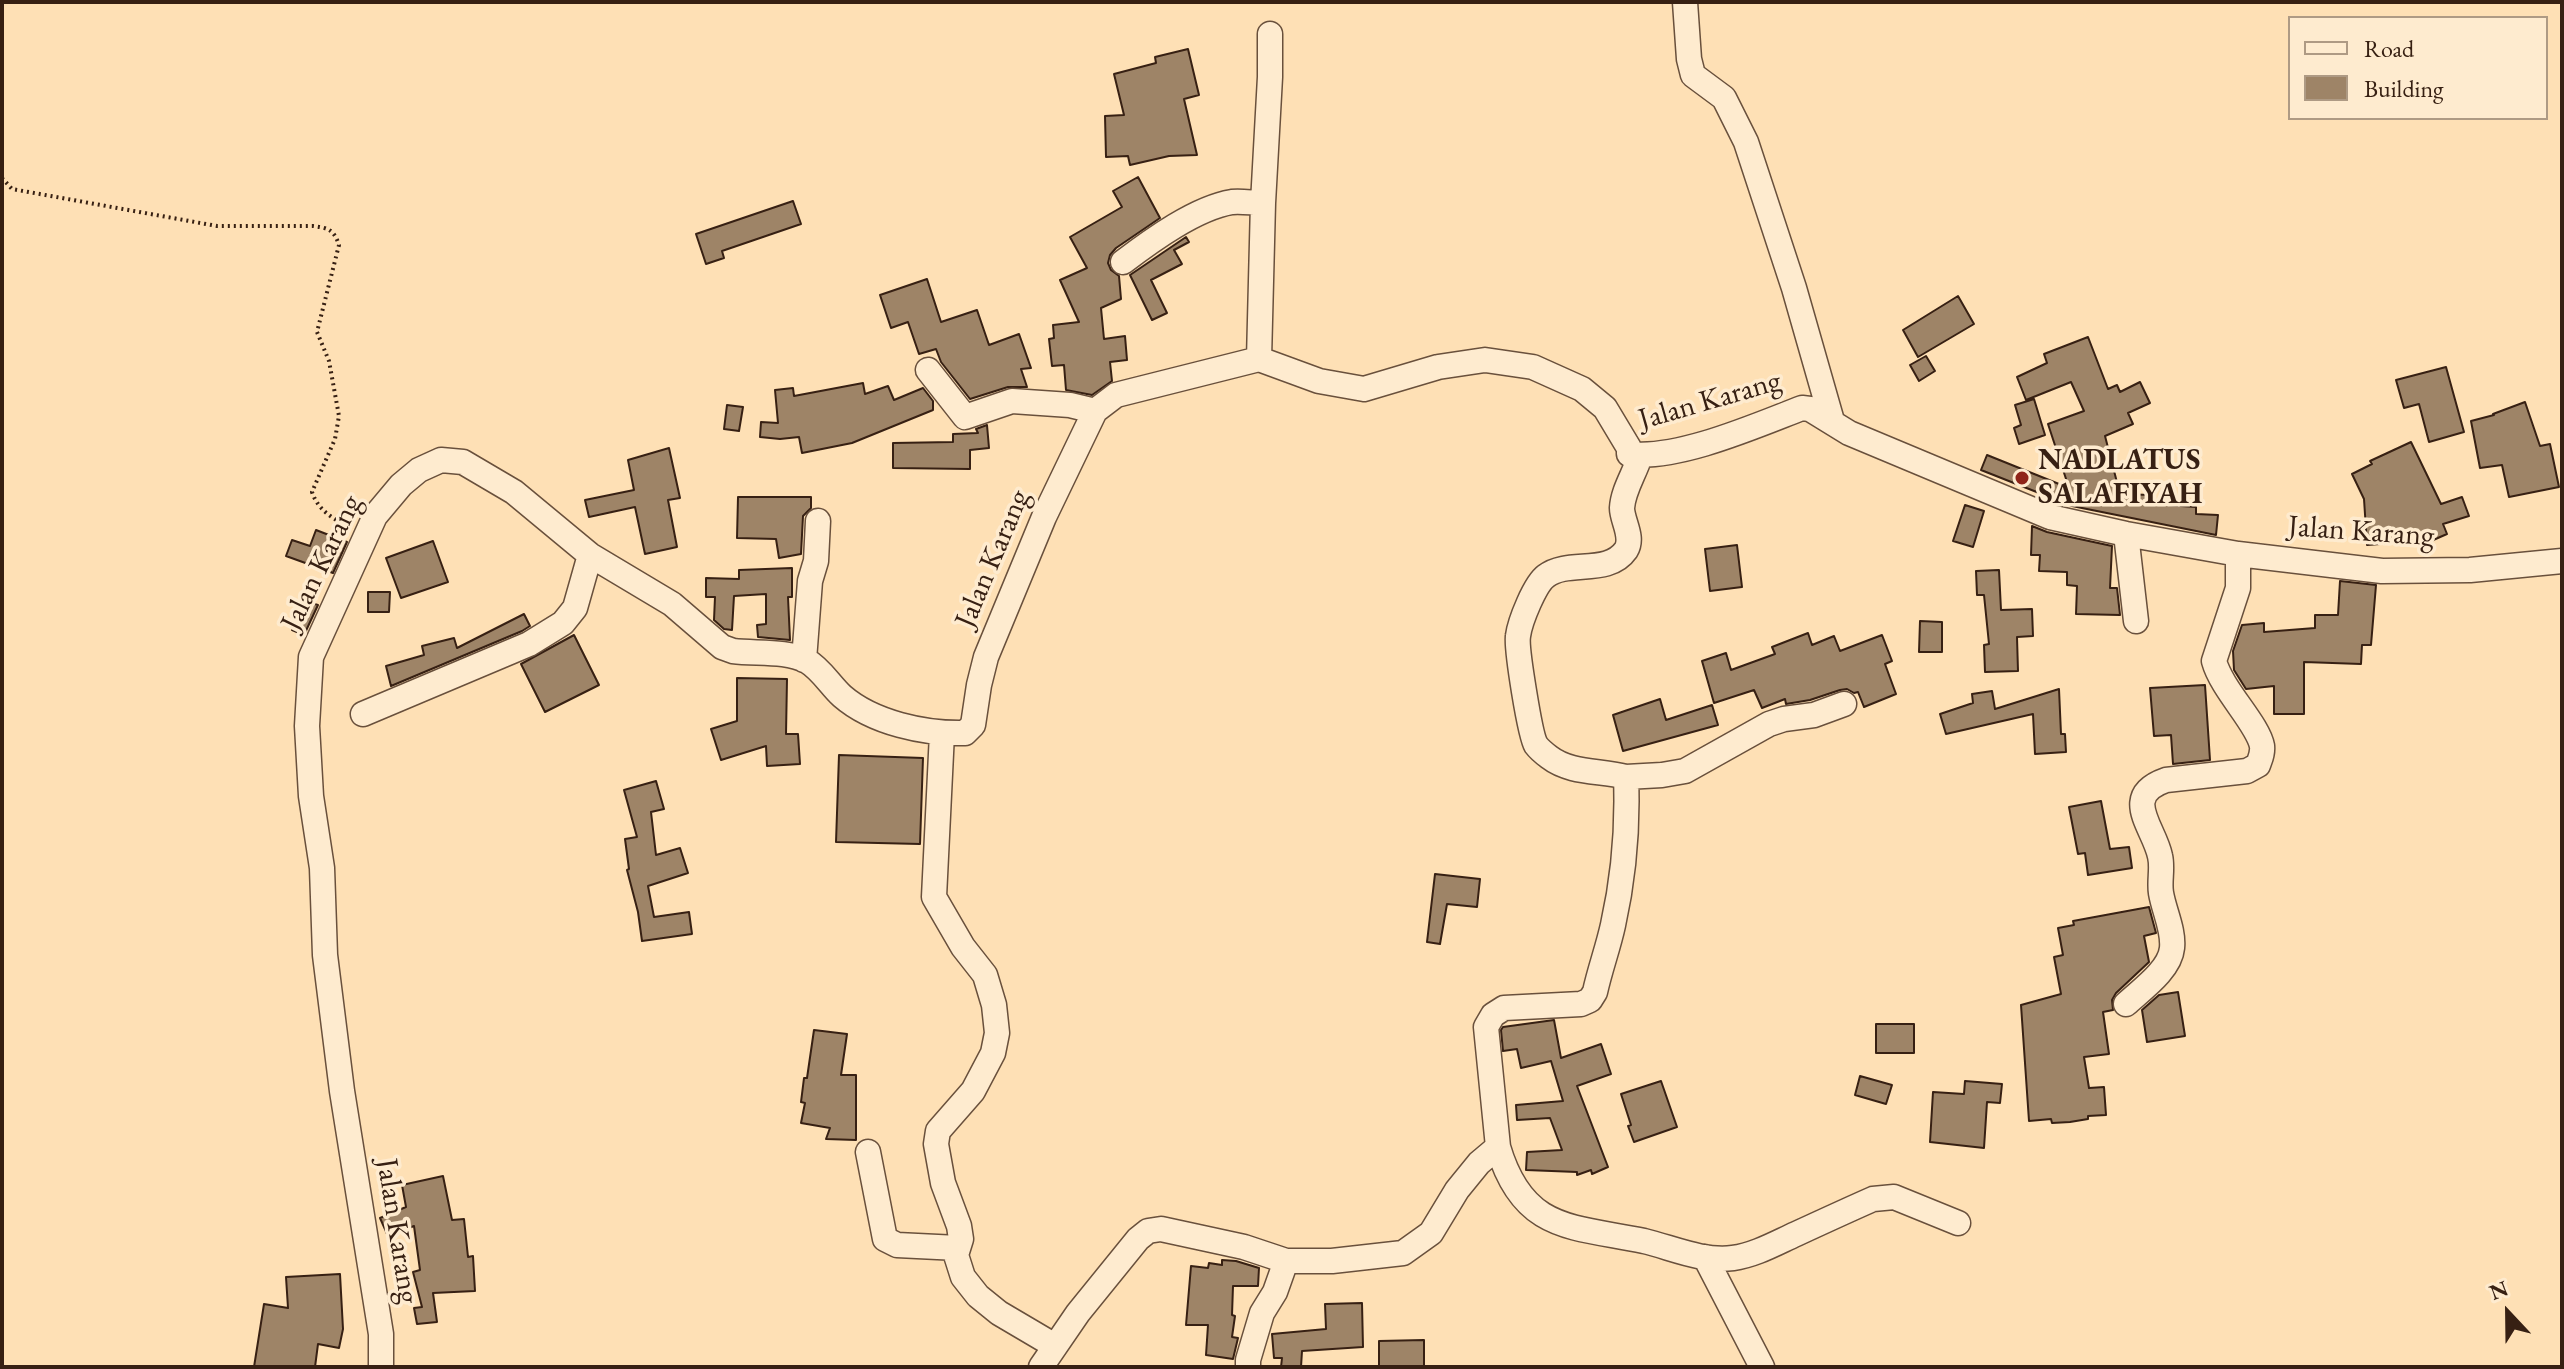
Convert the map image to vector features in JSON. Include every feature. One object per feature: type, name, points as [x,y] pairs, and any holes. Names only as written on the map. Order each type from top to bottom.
[{"type":"street","points":[[1685,2],[1693,75],[1724,98],[1746,142],[1794,288],[1832,421]]},
{"type":"street","points":[[928,370],[965,417],[1012,401],[1070,405],[1095,411],[1116,395],[1259,359],[1270,34]]},
{"type":"street","points":[[1123,262],[1148,243],[1206,210],[1233,202],[1263,203]]},
{"type":"street","name":"Jalan Karang","points":[[1259,359],[1319,381],[1364,389],[1438,367],[1485,360],[1533,367],[1582,389],[1598,400],[1629,448],[1629,454],[1640,456],[1739,432],[1802,408],[1810,409],[1849,433],[2050,517],[2238,554],[2382,571],[2470,570],[2562,561]]},
{"type":"street","name":"Jalan Karang","points":[[942,733],[965,733],[973,725],[986,657],[1044,517],[1095,411]]},
{"type":"street","points":[[1640,456],[1623,501],[1622,512],[1629,536],[1625,551],[1615,560],[1597,566],[1557,571],[1542,578],[1521,619],[1517,639],[1528,716],[1537,745],[1550,758],[1566,767],[1626,777],[1662,775],[1685,771],[1769,724],[1814,715],[1844,704]]},
{"type":"street","name":"Jalan Karang","points":[[381,1367],[381,1334],[342,1091],[325,955],[322,868],[311,796],[307,726],[311,657],[375,516],[401,485],[419,470],[441,460],[463,462],[514,492],[590,555],[672,604],[722,647],[804,660]]},
{"type":"street","points":[[818,521],[804,660],[842,696],[871,715],[942,733],[934,897],[963,947],[985,975],[994,1005],[997,1033],[993,1053],[973,1091],[938,1131],[936,1144],[943,1183],[959,1226],[961,1239],[956,1255],[963,1277],[978,1296],[999,1313],[1055,1346]]},
{"type":"street","points":[[2126,534],[2136,621]]},
{"type":"street","points":[[2126,1004],[2164,967],[2172,948],[2161,892],[2161,859],[2143,815],[2142,801],[2146,792],[2166,780],[2247,771],[2258,765],[2262,755],[2261,742],[2229,693],[2214,661],[2238,588],[2238,554]]},
{"type":"street","points":[[363,714],[529,644],[563,623],[575,608],[590,555]]},
{"type":"street","points":[[1626,777],[1628,817],[1625,858],[1613,927],[1595,992],[1590,1000],[1581,1004],[1504,1008],[1493,1015],[1486,1027],[1498,1147],[1504,1166],[1518,1190],[1551,1222],[1584,1232],[1643,1241],[1720,1259],[1737,1257],[1769,1246],[1883,1196],[1894,1197],[1958,1223]]},
{"type":"street","points":[[1041,1367],[1086,1303],[1148,1231],[1161,1229],[1244,1247],[1286,1261],[1332,1261],[1403,1253],[1431,1233],[1457,1190],[1479,1163],[1498,1147]]},
{"type":"street","points":[[868,1152],[885,1239],[897,1245],[958,1248]]},
{"type":"street","points":[[1705,1257],[1762,1367]]},
{"type":"street","points":[[1248,1367],[1262,1313],[1275,1292],[1286,1261]]},
{"type":"path","points":[[2,101],[2,117]]},
{"type":"path","points":[[2,178],[12,189],[217,226],[313,226],[335,233],[339,245],[317,332],[329,361],[339,416],[335,439],[312,492],[315,502],[331,518],[366,536]]},
{"type":"building","points":[[1188,49],[1199,95],[1184,99],[1197,155],[1169,156],[1130,165],[1128,156],[1106,157],[1105,116],[1124,115],[1114,74],[1156,63],[1155,57]]},
{"type":"building","points":[[1138,177],[1160,218],[1110,255],[1108,263],[1119,276],[1121,299],[1101,308],[1104,339],[1125,336],[1127,360],[1110,362],[1112,381],[1092,395],[1066,390],[1064,365],[1052,366],[1049,339],[1054,338],[1053,325],[1079,322],[1060,280],[1087,268],[1070,237],[1122,207],[1113,191]]},
{"type":"building","points":[[793,201],[801,224],[722,251],[724,258],[706,264],[696,234]]},
{"type":"building","points":[[1186,237],[1189,242],[1174,250],[1182,264],[1151,280],[1167,313],[1152,320],[1130,275]]},
{"type":"building","points":[[927,279],[941,322],[977,310],[989,345],[1019,334],[1031,368],[1021,369],[1027,387],[1008,387],[970,399],[941,362],[936,349],[919,354],[908,322],[891,328],[880,295]]},
{"type":"building","points":[[1958,296],[1974,324],[1918,357],[1903,330]]},
{"type":"building","points":[[2088,337],[2108,389],[2117,385],[2120,392],[2140,382],[2150,403],[2128,413],[2133,424],[2105,436],[2120,494],[2151,495],[2151,504],[2196,507],[2196,514],[2218,515],[2216,535],[2072,506],[1981,470],[1987,455],[2069,488],[2048,424],[2084,411],[2071,382],[2026,400],[2017,377],[2047,363],[2044,354]]},
{"type":"building","points":[[1926,356],[1935,371],[1919,381],[1910,365]]},
{"type":"building","points":[[2446,367],[2464,432],[2429,442],[2419,404],[2404,408],[2396,380]]},
{"type":"building","points":[[863,383],[865,394],[888,386],[894,400],[923,388],[933,401],[933,410],[852,443],[802,453],[799,437],[760,437],[761,422],[778,423],[775,390],[793,388],[794,396]]},
{"type":"building","points":[[2034,399],[2045,435],[2019,444],[2014,428],[2021,425],[2015,405]]},
{"type":"building","points":[[2525,402],[2540,446],[2550,444],[2559,487],[2509,497],[2502,465],[2480,468],[2471,421]]},
{"type":"building","points":[[727,405],[743,407],[739,431],[724,429]]},
{"type":"building","points":[[987,425],[989,448],[970,450],[970,469],[893,468],[893,443],[953,442],[953,434],[978,433],[976,429]]},
{"type":"building","points":[[2411,442],[2441,504],[2462,497],[2469,516],[2443,524],[2447,534],[2431,541],[2429,535],[2407,545],[2406,542],[2367,545],[2364,499],[2352,474],[2372,464],[2370,461]]},
{"type":"building","points":[[669,448],[680,498],[668,500],[677,547],[645,554],[635,507],[589,517],[585,500],[634,490],[628,460]]},
{"type":"building","points":[[738,497],[811,497],[811,508],[803,516],[801,554],[779,558],[776,539],[737,538]]},
{"type":"building","points":[[1965,505],[1984,511],[1973,547],[1953,541]]},
{"type":"building","points":[[2032,526],[2112,546],[2110,588],[2117,588],[2120,615],[2076,614],[2077,586],[2067,585],[2067,572],[2039,571],[2040,555],[2031,555]]},
{"type":"building","points":[[316,530],[347,542],[333,573],[286,556],[292,540],[310,546]]},
{"type":"building","points":[[433,541],[448,582],[401,598],[386,558]]},
{"type":"building","points":[[1737,545],[1742,587],[1710,591],[1705,549]]},
{"type":"building","points":[[792,568],[792,597],[788,597],[790,640],[758,637],[757,625],[766,624],[766,594],[734,596],[732,630],[724,629],[714,620],[715,597],[706,597],[706,578],[739,579],[739,570]]},
{"type":"building","points":[[1999,570],[2001,610],[2032,609],[2033,636],[2017,637],[2018,671],[1985,672],[1984,645],[1989,644],[1984,595],[1977,595],[1976,571]]},
{"type":"building","points":[[2340,581],[2376,585],[2371,645],[2362,645],[2361,664],[2304,662],[2304,714],[2274,714],[2274,686],[2246,689],[2234,670],[2233,651],[2242,625],[2264,623],[2264,632],[2315,628],[2315,615],[2338,615]]},
{"type":"building","points":[[368,592],[390,592],[389,612],[368,612]]},
{"type":"building","points":[[301,600],[318,605],[304,635],[292,630]]},
{"type":"building","points":[[524,614],[530,626],[522,631],[391,686],[386,666],[424,655],[422,646],[454,638],[457,648]]},
{"type":"building","points":[[1920,621],[1942,622],[1942,652],[1919,652]]},
{"type":"building","points":[[1808,633],[1812,645],[1834,636],[1840,651],[1882,635],[1892,661],[1885,664],[1896,694],[1864,707],[1858,692],[1847,689],[1786,704],[1785,699],[1762,708],[1754,690],[1714,703],[1702,661],[1726,653],[1731,670],[1775,654],[1772,647]]},
{"type":"building","points":[[574,635],[599,685],[545,712],[521,664]]},
{"type":"building","points":[[737,678],[787,679],[786,734],[798,734],[800,764],[767,766],[766,746],[721,760],[711,729],[737,721]]},
{"type":"building","points":[[2205,685],[2210,760],[2173,764],[2171,735],[2154,736],[2150,688]]},
{"type":"building","points":[[2059,689],[2061,734],[2065,734],[2066,752],[2035,754],[2033,714],[1946,734],[1940,714],[1973,703],[1972,694],[1992,691],[1995,709]]},
{"type":"building","points":[[1660,699],[1666,720],[1712,705],[1718,725],[1623,751],[1613,715]]},
{"type":"building","points":[[839,755],[923,758],[920,844],[836,842]]},
{"type":"building","points":[[656,781],[664,809],[651,812],[656,855],[680,848],[688,873],[648,886],[654,917],[689,912],[692,934],[642,941],[627,870],[625,839],[637,837],[624,790]]},
{"type":"building","points":[[2101,801],[2110,849],[2129,847],[2132,868],[2088,875],[2085,853],[2078,854],[2069,807]]},
{"type":"building","points":[[1435,874],[1480,879],[1477,907],[1447,904],[1440,944],[1427,942]]},
{"type":"building","points":[[2149,907],[2156,933],[2144,936],[2149,962],[2116,993],[2112,1000],[2113,1010],[2103,1012],[2109,1054],[2084,1057],[2089,1088],[2104,1087],[2106,1115],[2088,1116],[2088,1119],[2070,1122],[2052,1123],[2051,1119],[2029,1121],[2021,1005],[2061,994],[2054,957],[2063,955],[2058,928],[2074,925],[2073,921]]},
{"type":"building","points":[[2178,992],[2185,1036],[2147,1042],[2142,1010],[2159,995]]},
{"type":"building","points":[[1554,1020],[1561,1058],[1601,1044],[1611,1074],[1577,1086],[1608,1167],[1592,1174],[1591,1170],[1577,1175],[1577,1172],[1526,1170],[1527,1152],[1562,1150],[1550,1118],[1517,1120],[1516,1105],[1563,1101],[1551,1061],[1521,1068],[1517,1049],[1503,1051],[1501,1030],[1503,1027]]},
{"type":"building","points":[[1876,1024],[1914,1024],[1914,1053],[1876,1053]]},
{"type":"building","points":[[814,1030],[847,1034],[841,1075],[856,1075],[856,1140],[826,1139],[830,1128],[801,1123],[805,1103],[801,1102],[804,1078],[807,1078]]},
{"type":"building","points":[[1860,1076],[1892,1085],[1886,1104],[1855,1095]]},
{"type":"building","points":[[1661,1081],[1677,1127],[1634,1142],[1621,1094]]},
{"type":"building","points":[[1965,1081],[2002,1084],[2000,1103],[1987,1102],[1984,1148],[1930,1142],[1933,1092],[1964,1094]]},
{"type":"building","points":[[443,1176],[452,1220],[464,1219],[468,1257],[473,1256],[475,1291],[433,1293],[437,1322],[417,1324],[414,1308],[422,1307],[413,1272],[420,1270],[414,1226],[388,1236],[380,1218],[406,1207],[402,1185]]},
{"type":"building","points":[[1222,1260],[1259,1268],[1258,1286],[1233,1286],[1232,1315],[1235,1316],[1232,1337],[1238,1338],[1233,1359],[1206,1355],[1208,1325],[1186,1325],[1191,1266],[1208,1268],[1209,1263],[1222,1265]]},
{"type":"building","points":[[340,1274],[343,1329],[339,1348],[318,1344],[315,1367],[254,1367],[264,1304],[288,1308],[286,1277]]},
{"type":"building","points":[[1362,1303],[1363,1347],[1302,1351],[1301,1367],[1281,1367],[1282,1358],[1274,1358],[1272,1334],[1326,1329],[1325,1304]]},
{"type":"building","points":[[1424,1340],[1424,1367],[1379,1367],[1379,1341]]},
{"type":"place","name":"NADLATUS SALAFIYAH","points":[[2022,478]]}]
